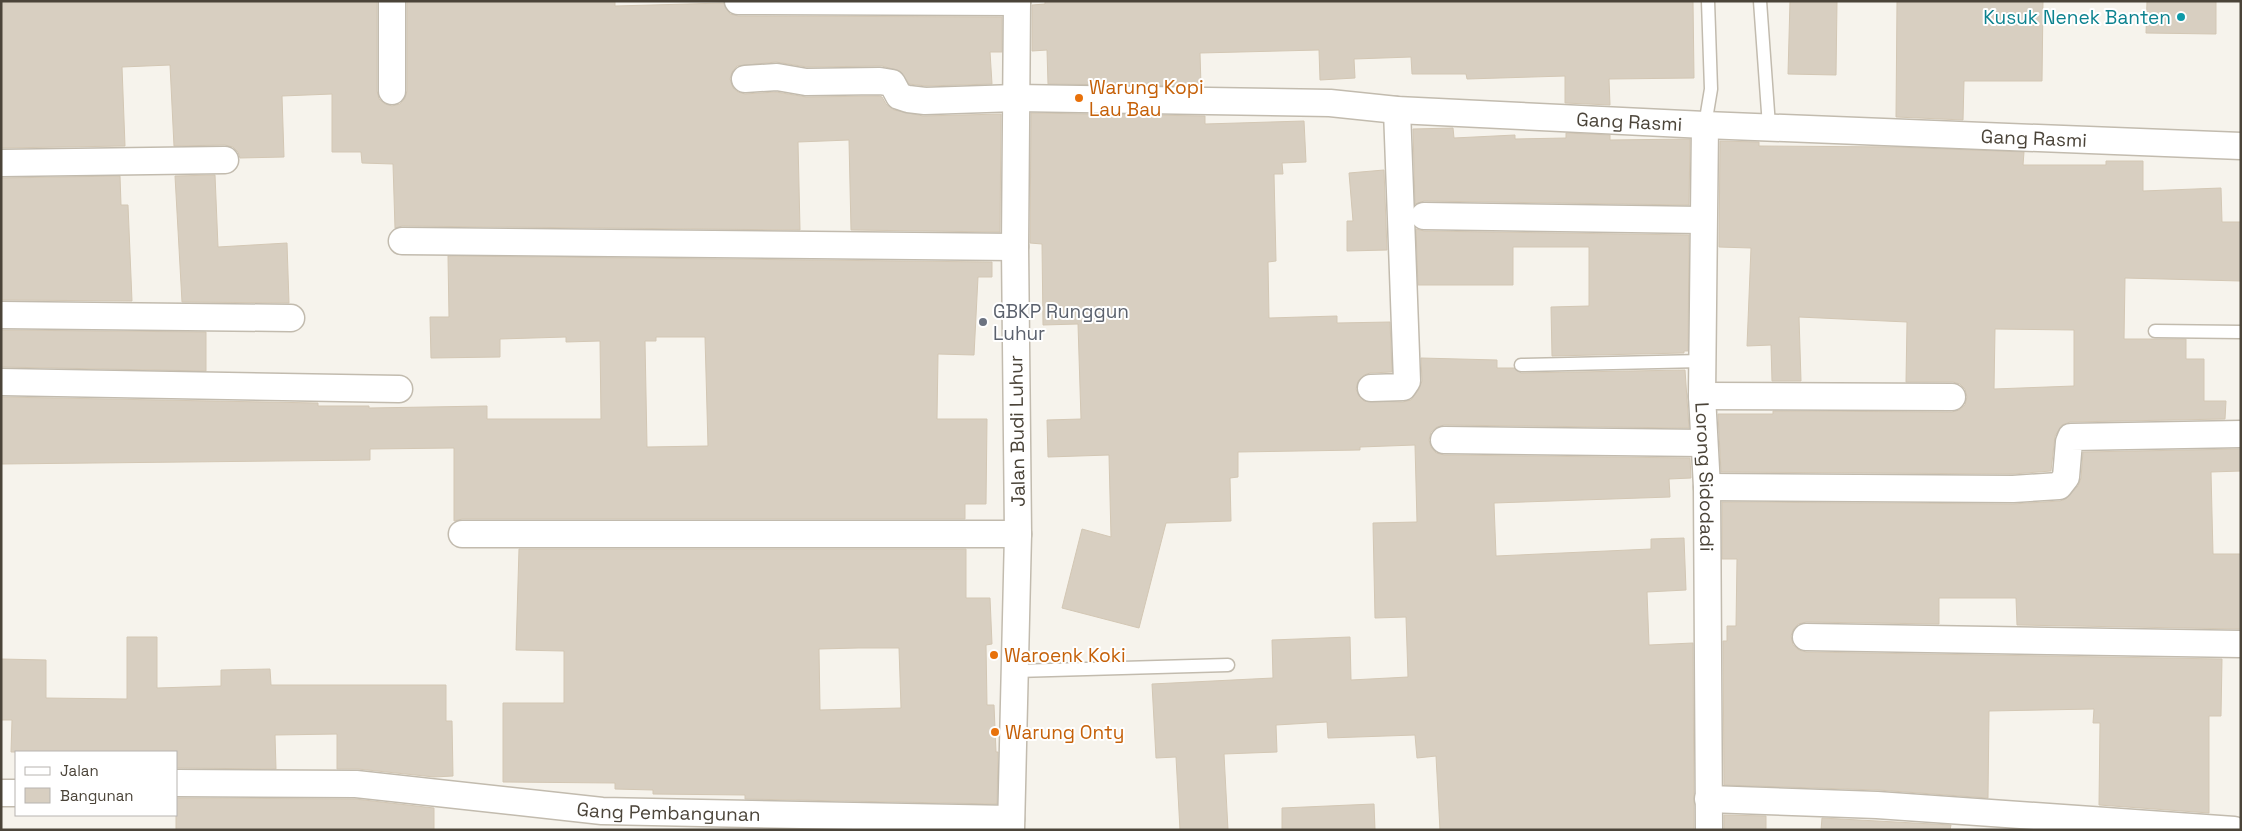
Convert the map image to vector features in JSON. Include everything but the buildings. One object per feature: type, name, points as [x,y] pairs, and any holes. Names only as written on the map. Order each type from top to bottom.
[{"type":"street","points":[[392,1],[392,91]]},
{"type":"street","points":[[738,1],[1017,2]]},
{"type":"street","name":"Jalan Budi Luhur","points":[[1011,824],[1018,534],[1015,247],[1017,2]]},
{"type":"street","name":"Gang Rasmi","points":[[744,79],[776,77],[806,82],[880,80],[892,83],[899,96],[925,101],[1016,98],[1330,103],[1397,110],[1705,125],[1769,126],[2241,146]]},
{"type":"street","points":[[1371,388],[1403,387],[1407,381],[1397,110]]},
{"type":"street","name":"Lorong Sidodadi","points":[[1705,125],[1702,220],[1702,396],[1707,487],[1709,830]]},
{"type":"street","points":[[1,163],[225,160]]},
{"type":"street","points":[[1424,216],[1702,220]]},
{"type":"street","points":[[402,241],[1015,247]]},
{"type":"street","points":[[1,315],[291,318]]},
{"type":"street","points":[[1,382],[399,389]]},
{"type":"street","points":[[1702,396],[1952,397]]},
{"type":"street","points":[[1707,487],[2013,489],[2059,486],[2066,477],[2071,436],[2241,434]]},
{"type":"street","points":[[1444,440],[1704,443]]},
{"type":"street","points":[[462,534],[1018,534]]},
{"type":"street","points":[[1806,637],[2241,644]]},
{"type":"street","name":"Gang Pembangunan","points":[[178,783],[356,784],[602,811],[916,824],[1011,824]]},
{"type":"street","points":[[1,794],[15,793]]},
{"type":"street","points":[[1708,799],[1877,805],[2234,830]]},
{"type":"lane","points":[[1705,125],[1711,89],[1708,1]]},
{"type":"lane","points":[[1760,1],[1769,126]]},
{"type":"lane","points":[[2155,331],[2241,332]]},
{"type":"lane","points":[[1521,365],[1702,361]]},
{"type":"lane","points":[[1015,670],[1228,665]]},
{"type":"place","name":"Kusuk Nenek Banten","points":[[2181,17]]},
{"type":"place","name":"Warung Kopi Lau Bau","points":[[1079,98]]},
{"type":"place","name":"GBKP Runggun Luhur","points":[[983,322]]},
{"type":"place","name":"Waroenk Koki","points":[[994,655]]},
{"type":"place","name":"Warung Onty","points":[[995,732]]}]
